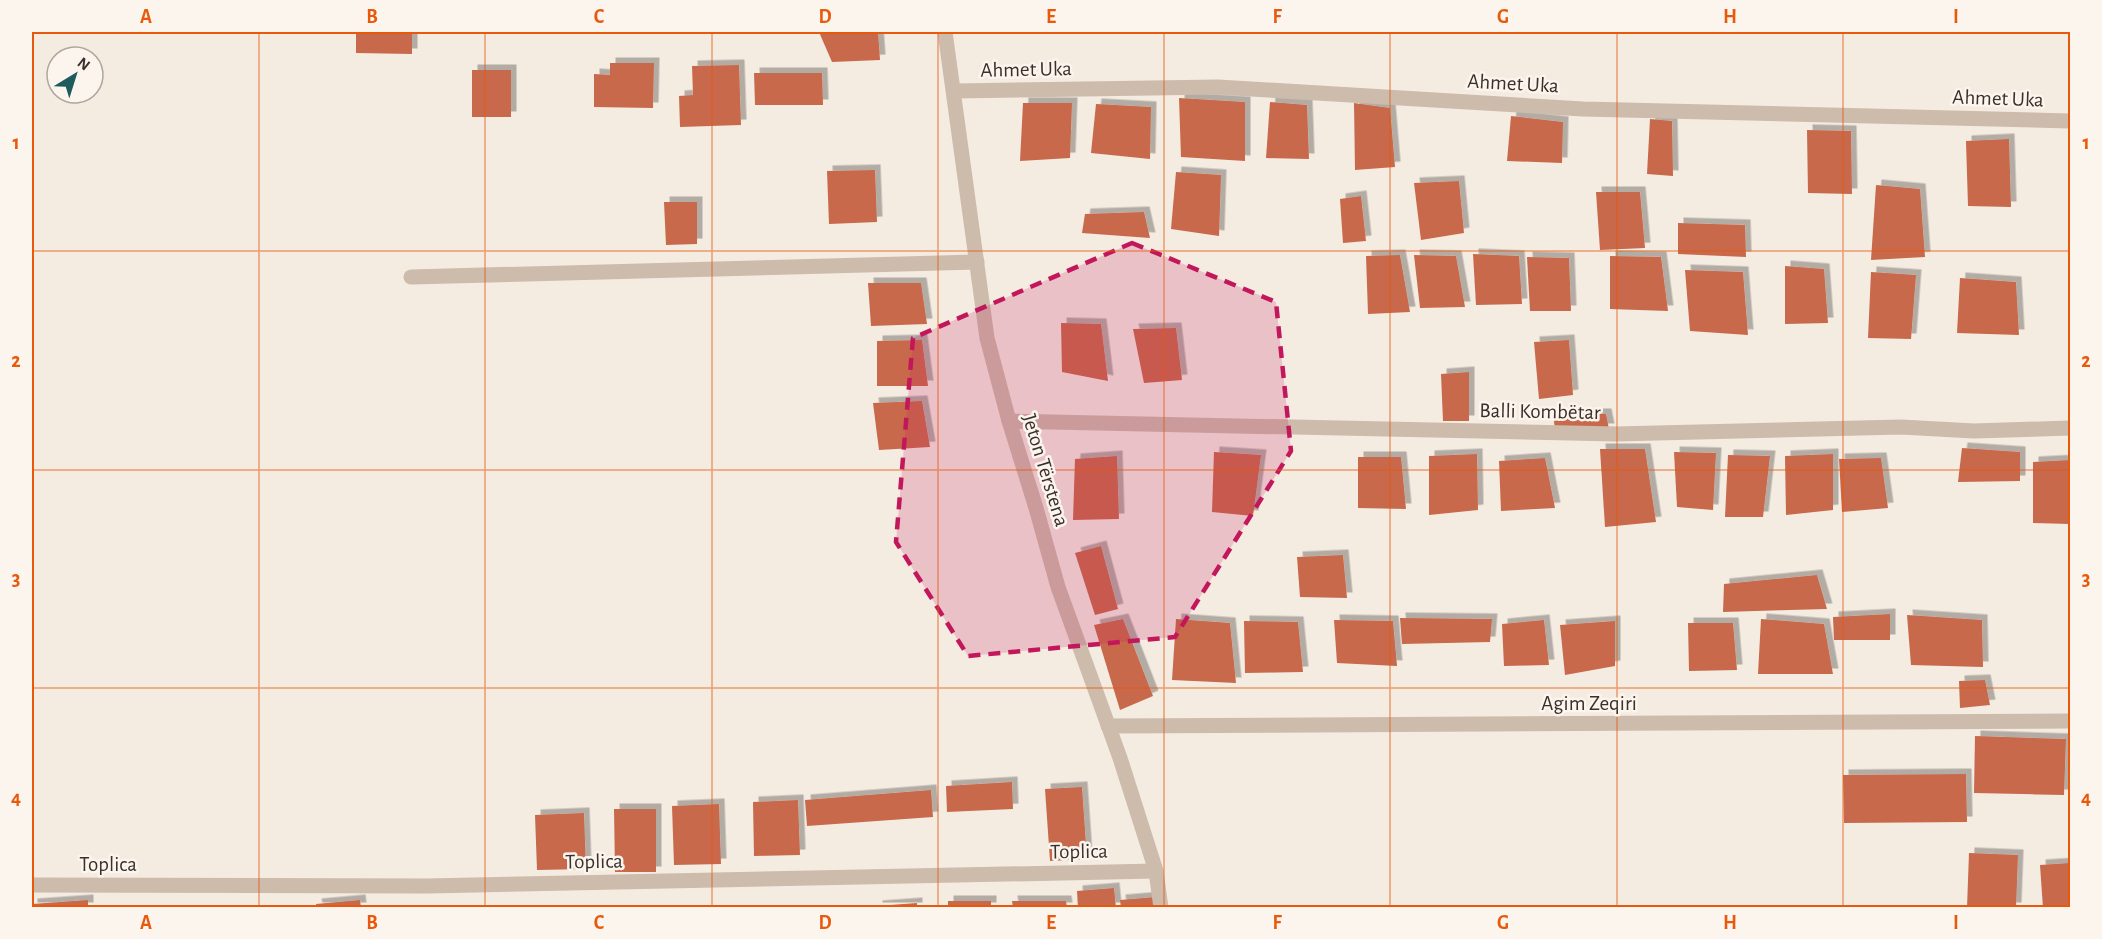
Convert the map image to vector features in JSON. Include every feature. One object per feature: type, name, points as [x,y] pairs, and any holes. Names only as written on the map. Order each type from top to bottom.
[{"type":"street","name":"Jeton Tërstena","points":[[945,32],[987,338],[1058,587],[1108,726],[1156,871],[1161,908]]},
{"type":"street","name":"Ahmet Uka","points":[[954,91],[1218,87],[1583,109],[2070,121]]},
{"type":"street","points":[[411,277],[977,262]]},
{"type":"street","name":"Balli Kombëtar","points":[[1009,421],[1616,434],[1900,427],[1974,431],[2070,428]]},
{"type":"street","name":"Agim Zeqiri","points":[[1108,726],[2070,721]]},
{"type":"street","name":"Toplica","points":[[32,885],[427,886],[1156,871]]},
{"type":"highlighted area","points":[[1132,243],[1276,302],[1291,451],[1175,637],[968,656],[896,542],[913,338]]},
{"type":"building","points":[[356,32],[412,32],[412,54],[356,53]]},
{"type":"building","points":[[819,32],[878,32],[880,60],[832,62]]},
{"type":"building","points":[[610,63],[654,63],[653,108],[594,107],[594,74],[610,75]]},
{"type":"building","points":[[739,65],[741,125],[680,127],[679,96],[693,95],[692,66]]},
{"type":"building","points":[[472,70],[511,70],[511,117],[472,117]]},
{"type":"building","points":[[754,73],[822,73],[823,105],[755,105]]},
{"type":"building","points":[[1179,98],[1245,102],[1245,161],[1181,157]]},
{"type":"building","points":[[1270,102],[1307,105],[1309,159],[1266,158]]},
{"type":"building","points":[[1023,103],[1072,103],[1070,158],[1020,161]]},
{"type":"building","points":[[1354,103],[1390,108],[1395,167],[1355,170]]},
{"type":"building","points":[[1096,104],[1151,107],[1150,159],[1091,153]]},
{"type":"building","points":[[1511,116],[1563,122],[1562,163],[1507,161]]},
{"type":"building","points":[[1650,119],[1672,121],[1673,176],[1647,174]]},
{"type":"building","points":[[1807,130],[1851,131],[1852,194],[1808,193]]},
{"type":"building","points":[[2009,139],[2011,207],[1968,206],[1966,141]]},
{"type":"building","points":[[875,170],[877,222],[829,224],[827,171]]},
{"type":"building","points":[[1176,172],[1221,175],[1219,236],[1171,229]]},
{"type":"building","points":[[1459,181],[1464,233],[1421,240],[1414,183]]},
{"type":"building","points":[[1876,185],[1920,189],[1925,257],[1871,260]]},
{"type":"building","points":[[1596,192],[1640,192],[1645,248],[1600,250]]},
{"type":"building","points":[[1361,196],[1366,241],[1343,243],[1340,199]]},
{"type":"building","points":[[664,202],[697,202],[697,244],[666,245]]},
{"type":"building","points":[[1144,212],[1150,238],[1082,233],[1085,214]]},
{"type":"building","points":[[1678,223],[1745,225],[1746,257],[1678,254]]},
{"type":"building","points":[[1473,254],[1519,256],[1522,304],[1476,305]]},
{"type":"building","points":[[1400,255],[1410,312],[1368,314],[1366,256]]},
{"type":"building","points":[[1414,255],[1456,256],[1465,307],[1420,308]]},
{"type":"building","points":[[1610,256],[1661,257],[1668,311],[1610,309]]},
{"type":"building","points":[[1527,257],[1569,258],[1571,311],[1530,311]]},
{"type":"building","points":[[1785,266],[1824,269],[1828,323],[1785,324]]},
{"type":"building","points":[[1685,270],[1743,272],[1748,335],[1690,331]]},
{"type":"building","points":[[1871,272],[1916,275],[1911,339],[1868,338]]},
{"type":"building","points":[[1960,278],[2016,282],[2019,335],[1957,333]]},
{"type":"building","points":[[868,283],[921,283],[927,324],[871,326]]},
{"type":"building","points":[[1061,323],[1101,324],[1108,381],[1062,372]]},
{"type":"building","points":[[1176,328],[1182,380],[1144,383],[1133,329]]},
{"type":"building","points":[[922,340],[928,386],[877,386],[877,341]]},
{"type":"building","points":[[1569,340],[1573,395],[1539,399],[1534,342]]},
{"type":"building","points":[[1469,372],[1469,421],[1443,421],[1441,374]]},
{"type":"building","points":[[922,401],[930,447],[879,450],[873,403]]},
{"type":"building","points":[[1553,414],[1606,414],[1609,429],[1555,429]]},
{"type":"building","points":[[1962,448],[2020,452],[2020,481],[1958,482]]},
{"type":"building","points":[[1600,449],[1645,449],[1656,522],[1605,527]]},
{"type":"building","points":[[1214,452],[1261,455],[1253,516],[1212,512]]},
{"type":"building","points":[[1674,452],[1716,453],[1713,510],[1677,507]]},
{"type":"building","points":[[1477,454],[1478,510],[1429,515],[1429,456]]},
{"type":"building","points":[[1833,454],[1833,510],[1786,515],[1785,456]]},
{"type":"building","points":[[1728,455],[1770,456],[1763,517],[1725,517]]},
{"type":"building","points":[[1117,456],[1119,519],[1073,520],[1075,459]]},
{"type":"building","points":[[1358,457],[1401,457],[1406,509],[1358,508]]},
{"type":"building","points":[[1545,458],[1555,508],[1501,511],[1499,461]]},
{"type":"building","points":[[1881,458],[1888,508],[1842,512],[1839,459]]},
{"type":"building","points":[[2070,460],[2070,524],[2033,523],[2033,462]]},
{"type":"building","points":[[1101,546],[1118,609],[1095,615],[1075,553]]},
{"type":"building","points":[[1343,555],[1347,598],[1300,597],[1297,557]]},
{"type":"building","points":[[1817,575],[1827,609],[1723,612],[1724,584]]},
{"type":"building","points":[[1890,614],[1890,640],[1834,640],[1833,617]]},
{"type":"building","points":[[1907,615],[1982,620],[1983,667],[1911,665]]},
{"type":"building","points":[[1400,618],[1492,619],[1490,642],[1402,644]]},
{"type":"building","points":[[1123,619],[1153,696],[1120,710],[1094,625]]},
{"type":"building","points":[[1176,619],[1230,623],[1236,683],[1172,680]]},
{"type":"building","points":[[1761,619],[1824,624],[1833,674],[1758,674]]},
{"type":"building","points":[[1334,620],[1393,621],[1397,666],[1337,663]]},
{"type":"building","points":[[1544,620],[1549,665],[1504,666],[1502,624]]},
{"type":"building","points":[[1244,621],[1298,622],[1303,672],[1245,673]]},
{"type":"building","points":[[1615,621],[1615,666],[1565,675],[1560,625]]},
{"type":"building","points":[[1688,623],[1733,623],[1737,670],[1689,671]]},
{"type":"building","points":[[1985,680],[1990,705],[1960,708],[1959,681]]},
{"type":"building","points":[[1975,736],[2066,739],[2064,795],[1974,793]]},
{"type":"building","points":[[1966,774],[1967,822],[1844,823],[1843,775]]},
{"type":"building","points":[[1012,782],[1013,809],[947,812],[946,786]]},
{"type":"building","points":[[1082,787],[1087,859],[1050,861],[1045,789]]},
{"type":"building","points":[[931,790],[933,817],[807,826],[805,800]]},
{"type":"building","points":[[798,800],[800,855],[754,856],[753,802]]},
{"type":"building","points":[[719,804],[721,864],[674,865],[672,806]]},
{"type":"building","points":[[614,809],[656,809],[656,872],[615,872]]},
{"type":"building","points":[[584,813],[586,869],[537,870],[535,815]]},
{"type":"building","points":[[1969,853],[2018,855],[2016,908],[1967,908]]},
{"type":"building","points":[[2070,863],[2070,908],[2043,908],[2040,865]]},
{"type":"building","points":[[1114,888],[1116,908],[1078,908],[1077,891]]},
{"type":"building","points":[[1156,897],[1157,908],[1121,908],[1120,900]]},
{"type":"building","points":[[88,900],[88,908],[32,908],[32,904]]},
{"type":"building","points":[[360,900],[361,908],[317,908],[316,904]]},
{"type":"building","points":[[948,901],[991,901],[991,908],[948,908]]},
{"type":"building","points":[[1012,901],[1066,901],[1067,908],[1013,908]]},
{"type":"building","points":[[917,903],[917,908],[877,908],[877,906]]}]
